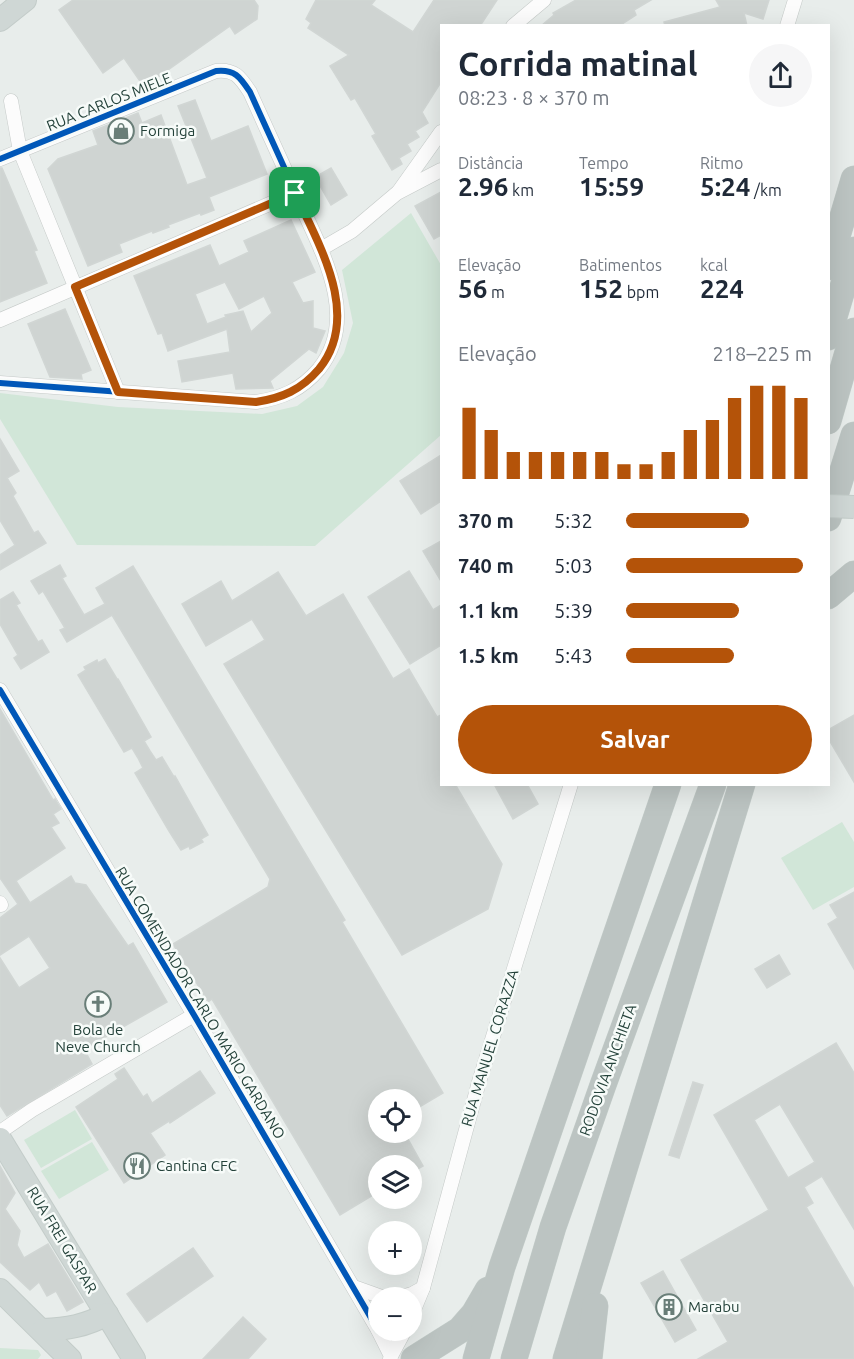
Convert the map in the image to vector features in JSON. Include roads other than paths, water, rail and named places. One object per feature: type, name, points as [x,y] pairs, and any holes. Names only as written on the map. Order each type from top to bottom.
[{"type":"highway","points":[[830,322],[840,246],[854,179]]},
{"type":"highway","points":[[830,264],[840,246]]},
{"type":"highway","points":[[830,414],[854,331]]},
{"type":"highway","points":[[830,512],[854,435]]},
{"type":"highway","points":[[830,594],[854,574]]},
{"type":"highway","points":[[476,1359],[502,1267],[667,786]]},
{"type":"highway","name":"RODOVIA ANCHIETA","points":[[514,1359],[557,1216],[712,786]]},
{"type":"highway","points":[[566,1359],[741,786]]},
{"type":"highway","points":[[589,1359],[597,1258]]},
{"type":"highway","points":[[398,1358],[460,1330],[474,1314],[502,1267]]},
{"type":"main road","points":[[0,20],[25,0]]},
{"type":"main road","points":[[830,506],[854,507]]},
{"type":"main road","name":"RUA FREI GASPAR","points":[[0,1139],[129,1350]]},
{"type":"main road","points":[[0,1290],[70,1359]]},
{"type":"main road","points":[[43,1330],[66,1329],[91,1324],[107,1314]]},
{"type":"street","points":[[515,24],[544,0]]},
{"type":"street","points":[[788,24],[795,0]]},
{"type":"street","name":"RUA CARLOS MIELE","points":[[0,159],[216,71],[227,70],[240,78],[250,92],[295,193]]},
{"type":"street","points":[[11,100],[20,151],[118,392]]},
{"type":"street","points":[[397,193],[440,133]]},
{"type":"street","points":[[321,249],[352,231],[397,193],[440,171]]},
{"type":"street","points":[[0,320],[295,193],[328,267],[338,321],[334,344],[323,363],[310,379],[294,392],[276,399],[256,402],[0,383]]},
{"type":"street","name":"RUA COMENDADOR CARLO MARIO GARDANO","points":[[0,690],[368,1312]]},
{"type":"street","name":"RUA MANUEL CORAZZA","points":[[423,1288],[479,1082],[570,786]]},
{"type":"street","points":[[0,1132],[194,1015]]},
{"type":"street","points":[[354,1287],[368,1292]]},
{"type":"street","name":"RUA COMENDADOR CARLO MARIO GARDANO","points":[[386,1341],[398,1358]]},
{"type":"street","points":[[398,1358],[402,1341]]},
{"type":"place","name":"Formiga","points":[[121,131]]},
{"type":"place","name":"Bola de Neve Church","points":[[98,1004]]},
{"type":"place","name":"Cantina CFC","points":[[137,1166]]},
{"type":"place","name":"Marabu","points":[[669,1307]]}]
